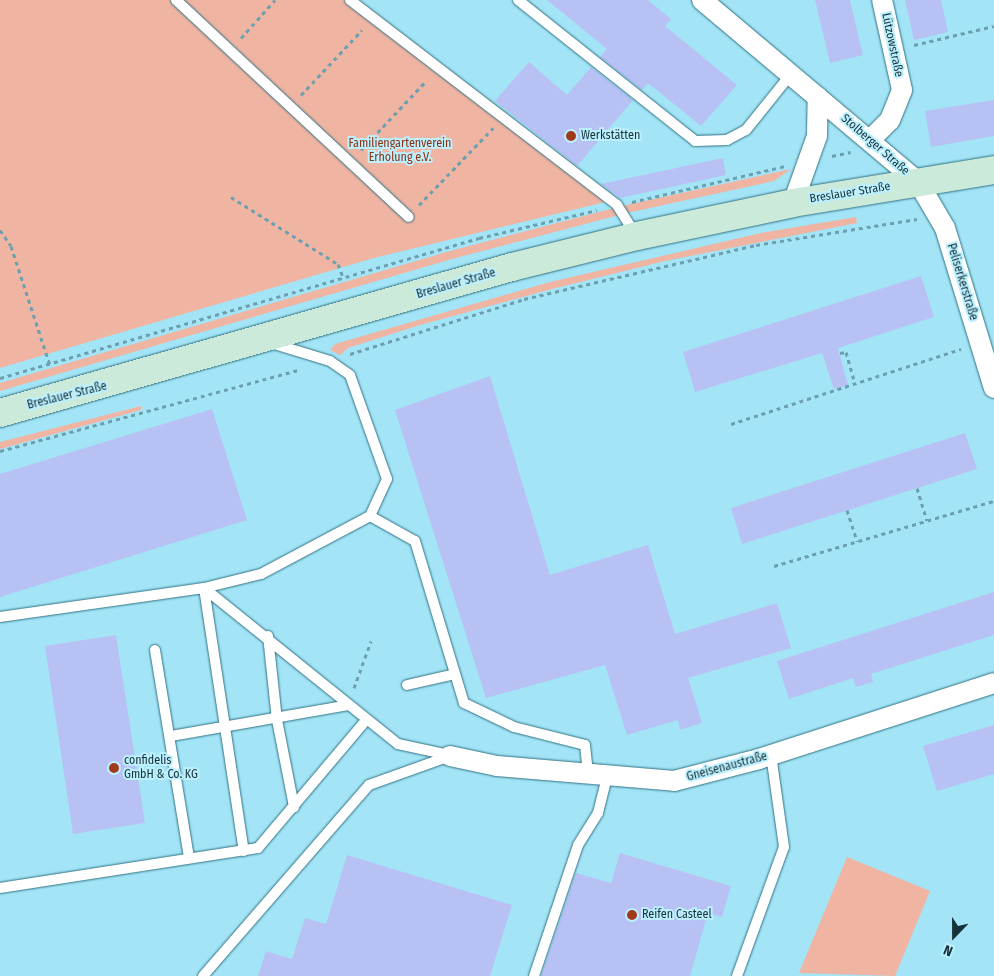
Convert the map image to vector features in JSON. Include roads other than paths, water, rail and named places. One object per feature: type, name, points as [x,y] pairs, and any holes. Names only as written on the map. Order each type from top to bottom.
[{"type":"main road","name":"Stolberger Straße","points":[[918,182],[994,170]]},
{"type":"main road","name":"Breslauer Straße","points":[[0,414],[636,236],[793,203],[918,182]]},
{"type":"street","name":"Stolberger Straße","points":[[702,0],[918,182]]},
{"type":"street","name":"Lützowstraße","points":[[874,143],[898,106],[902,90],[882,0]]},
{"type":"street","points":[[793,203],[817,136],[818,97]]},
{"type":"street","name":"Peliserkerstraße","points":[[918,182],[940,215],[994,388]]},
{"type":"street","name":"Gneisenaustraße","points":[[450,756],[497,766],[597,776],[674,781],[771,755],[994,682]]},
{"type":"lane","points":[[176,0],[409,217]]},
{"type":"lane","points":[[350,0],[617,205],[636,236]]},
{"type":"lane","points":[[518,0],[695,141],[727,140],[746,130],[791,74]]},
{"type":"lane","points":[[0,617],[204,588],[261,574],[370,516],[388,479],[361,397],[350,375],[330,361],[261,340]]},
{"type":"lane","points":[[370,516],[415,541],[464,703],[514,727],[585,745],[597,776],[598,813],[578,845],[534,976]]},
{"type":"lane","points":[[204,588],[268,636],[366,720],[398,744],[450,756]]},
{"type":"lane","points":[[204,588],[244,851]]},
{"type":"lane","points":[[268,636],[277,720],[294,807]]},
{"type":"lane","points":[[155,650],[171,736],[189,858]]},
{"type":"lane","points":[[407,685],[456,674]]},
{"type":"lane","points":[[171,736],[277,720],[348,704]]},
{"type":"lane","points":[[0,888],[258,848],[366,720]]},
{"type":"lane","points":[[737,976],[784,847],[771,755]]},
{"type":"lane","points":[[203,976],[369,786],[450,756]]},
{"type":"place","name":"Werkstätten","points":[[571,136]]},
{"type":"place","name":"confidelis GmbH & Co. KG","points":[[114,768]]},
{"type":"place","name":"Reifen Casteel","points":[[632,915]]},
{"type":"park label","name":"Familiengartenverein Erholung e.V.","points":[[400,151]]}]
